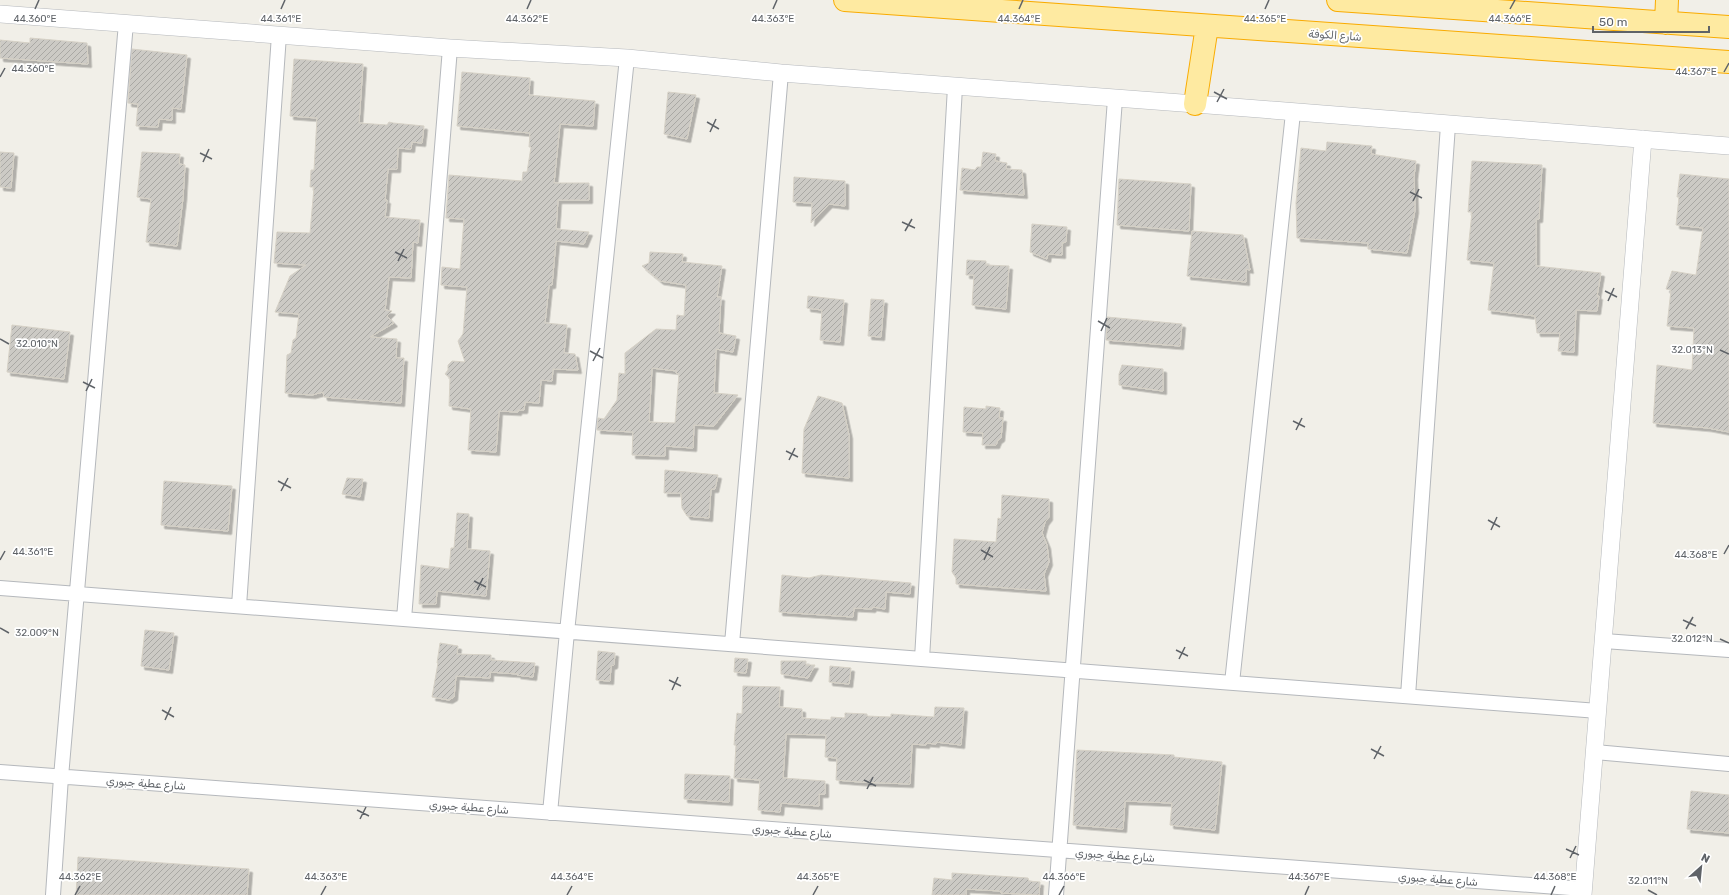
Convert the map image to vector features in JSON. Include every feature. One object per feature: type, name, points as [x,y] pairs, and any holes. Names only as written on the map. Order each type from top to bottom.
[{"type":"highway","name":"شارع الكوفة","points":[[845,0],[1729,62]]},
{"type":"highway","points":[[1338,0],[1434,4],[1729,27]]},
{"type":"highway","points":[[1666,23],[1667,0]]},
{"type":"highway","points":[[1196,104],[1207,26]]},
{"type":"street","points":[[0,14],[450,48],[627,58],[781,74],[1196,104],[1293,113],[1729,146]]},
{"type":"street","points":[[53,895],[61,777],[126,23]]},
{"type":"street","points":[[239,606],[278,35]]},
{"type":"street","points":[[404,619],[450,48]]},
{"type":"street","points":[[550,813],[567,632],[627,58]]},
{"type":"street","points":[[732,644],[781,74]]},
{"type":"street","points":[[922,659],[955,87]]},
{"type":"street","points":[[1056,895],[1071,670],[1115,99]]},
{"type":"street","points":[[1232,683],[1293,113]]},
{"type":"street","points":[[1408,696],[1448,125]]},
{"type":"street","points":[[1584,892],[1643,139]]},
{"type":"street","points":[[0,588],[1598,711]]},
{"type":"street","points":[[1604,641],[1729,650]]},
{"type":"street","points":[[1595,752],[1729,764]]},
{"type":"street","name":"شارع عطية جبوري","points":[[0,772],[1059,851],[1584,892]]},
{"type":"building","points":[[30,38],[87,43],[88,64],[0,58],[0,40],[30,43]]},
{"type":"building","points":[[132,49],[187,55],[181,109],[172,108],[172,120],[159,119],[158,127],[136,126],[138,104],[128,103]]},
{"type":"building","points":[[294,59],[363,64],[359,123],[387,125],[389,122],[424,126],[422,143],[412,142],[411,149],[398,148],[397,169],[388,169],[385,200],[387,200],[385,217],[420,220],[418,243],[413,242],[411,278],[389,277],[385,310],[392,311],[387,316],[394,323],[370,337],[397,339],[396,358],[404,358],[401,403],[324,397],[323,392],[312,395],[285,393],[287,355],[291,353],[293,340],[296,338],[299,314],[275,312],[290,276],[306,265],[274,263],[277,232],[310,233],[314,187],[310,187],[311,170],[314,170],[317,118],[290,116]]},
{"type":"building","points":[[462,72],[530,78],[529,95],[595,101],[593,126],[560,124],[554,183],[589,183],[589,200],[558,200],[556,229],[589,232],[584,244],[556,241],[552,285],[549,285],[545,323],[567,325],[564,353],[575,354],[578,370],[553,369],[552,381],[541,380],[539,403],[525,402],[524,410],[518,410],[518,412],[499,411],[496,452],[468,450],[471,409],[449,406],[450,378],[445,374],[448,370],[448,365],[452,361],[465,362],[458,341],[463,334],[467,287],[441,285],[442,267],[460,269],[464,219],[446,218],[449,175],[522,181],[523,172],[527,172],[531,147],[529,147],[530,133],[457,126]]},
{"type":"building","points":[[668,92],[696,95],[687,139],[664,134]]},
{"type":"building","points":[[1327,142],[1372,146],[1371,154],[1416,161],[1414,176],[1415,210],[1407,253],[1368,249],[1368,243],[1297,238],[1296,203],[1301,148],[1326,151]]},
{"type":"building","points":[[0,152],[14,153],[11,188],[0,187]]},
{"type":"building","points":[[142,152],[180,154],[179,164],[185,165],[183,198],[177,246],[146,242],[151,199],[137,197]]},
{"type":"building","points":[[983,152],[996,154],[995,161],[1007,163],[1006,169],[1022,170],[1024,195],[960,190],[962,168],[975,170],[977,167],[981,167]]},
{"type":"building","points":[[1472,161],[1542,165],[1539,219],[1536,219],[1536,266],[1601,273],[1597,296],[1599,296],[1597,311],[1576,310],[1574,352],[1558,351],[1560,333],[1537,333],[1535,316],[1488,310],[1494,263],[1467,260],[1472,212],[1468,212]]},
{"type":"building","points":[[1680,174],[1729,179],[1729,432],[1708,428],[1653,423],[1657,365],[1692,370],[1694,328],[1667,326],[1671,290],[1666,289],[1672,271],[1696,275],[1703,228],[1676,225]]},
{"type":"building","points":[[794,177],[845,181],[845,206],[829,204],[811,223],[812,203],[793,202]]},
{"type":"building","points":[[1119,179],[1191,184],[1189,231],[1117,225]]},
{"type":"building","points":[[1032,224],[1067,227],[1066,242],[1062,243],[1062,255],[1048,254],[1047,259],[1030,252]]},
{"type":"building","points":[[1192,231],[1243,235],[1250,270],[1246,269],[1246,282],[1187,276]]},
{"type":"building","points":[[650,252],[683,254],[682,262],[722,266],[717,297],[721,297],[719,333],[736,336],[733,352],[716,349],[714,393],[738,395],[714,426],[694,425],[693,448],[665,446],[665,456],[632,455],[633,432],[597,430],[598,418],[604,419],[617,400],[619,373],[625,374],[625,353],[656,329],[676,330],[677,315],[684,316],[686,285],[660,281],[642,266],[649,263]],"holes":[[[652,368],[677,371],[676,373],[679,374],[675,423],[649,422]]]},
{"type":"building","points":[[967,260],[986,261],[986,265],[1009,266],[1006,309],[972,305],[974,275],[966,275]]},
{"type":"building","points":[[808,296],[844,300],[840,342],[820,340],[822,310],[807,308]]},
{"type":"building","points":[[871,299],[884,300],[881,337],[868,336]]},
{"type":"building","points":[[1107,317],[1182,324],[1180,346],[1106,340]]},
{"type":"building","points":[[12,325],[70,332],[64,379],[7,372]]},
{"type":"building","points":[[1122,365],[1163,369],[1163,391],[1119,385],[1119,374]]},
{"type":"building","points":[[818,396],[842,403],[849,435],[849,478],[802,473],[804,429]]},
{"type":"building","points":[[986,406],[1000,408],[999,418],[1003,418],[1001,438],[998,440],[996,445],[982,445],[983,433],[963,432],[964,407],[986,409]]},
{"type":"building","points":[[665,470],[718,475],[715,489],[711,489],[709,518],[687,516],[682,508],[681,493],[664,493]]},
{"type":"building","points":[[347,478],[363,479],[360,497],[342,494]]},
{"type":"building","points":[[164,481],[232,486],[228,531],[161,525]]},
{"type":"building","points":[[1002,495],[1049,499],[1049,517],[1045,522],[1042,533],[1047,545],[1049,562],[1044,574],[1046,591],[956,584],[956,578],[952,572],[954,539],[996,542],[998,518],[1001,519]]},
{"type":"building","points":[[457,513],[469,514],[467,549],[490,551],[486,596],[437,591],[436,604],[419,604],[421,565],[449,569],[451,548],[454,548]]},
{"type":"building","points":[[782,575],[809,578],[821,575],[911,583],[910,594],[886,592],[885,609],[873,607],[872,609],[854,608],[853,617],[779,612]]},
{"type":"building","points":[[145,630],[174,633],[169,670],[141,666]]},
{"type":"building","points":[[440,643],[458,646],[457,654],[491,655],[491,660],[535,663],[533,677],[517,675],[518,674],[490,672],[490,678],[456,676],[454,697],[449,700],[432,697]]},
{"type":"building","points":[[598,651],[615,653],[614,665],[611,666],[610,681],[596,680]]},
{"type":"building","points":[[735,658],[748,659],[746,673],[734,672]]},
{"type":"building","points":[[781,661],[806,661],[806,665],[815,665],[808,678],[781,674]]},
{"type":"building","points":[[830,666],[851,668],[849,684],[829,682]]},
{"type":"building","points":[[743,686],[780,687],[779,707],[802,709],[802,718],[831,720],[831,717],[845,718],[845,713],[867,714],[867,716],[891,717],[891,714],[934,717],[935,707],[964,708],[961,745],[936,742],[936,744],[926,743],[926,745],[912,744],[910,784],[860,782],[836,780],[837,758],[825,757],[826,735],[786,734],[783,778],[825,781],[825,794],[819,794],[819,806],[781,803],[780,812],[758,810],[760,780],[734,778],[736,745],[734,745],[735,733],[737,713],[742,714]]},
{"type":"building","points":[[1077,750],[1174,755],[1174,757],[1222,762],[1215,830],[1170,825],[1172,803],[1125,801],[1123,829],[1073,825]]},
{"type":"building","points":[[685,774],[730,776],[729,802],[684,799]]},
{"type":"building","points":[[1691,791],[1729,795],[1729,833],[1687,829]]},
{"type":"building","points":[[78,857],[249,869],[247,895],[76,895]]},
{"type":"building","points":[[952,873],[1028,878],[1029,881],[1040,882],[1039,895],[966,889],[966,895],[932,895],[934,878],[952,880]]}]
